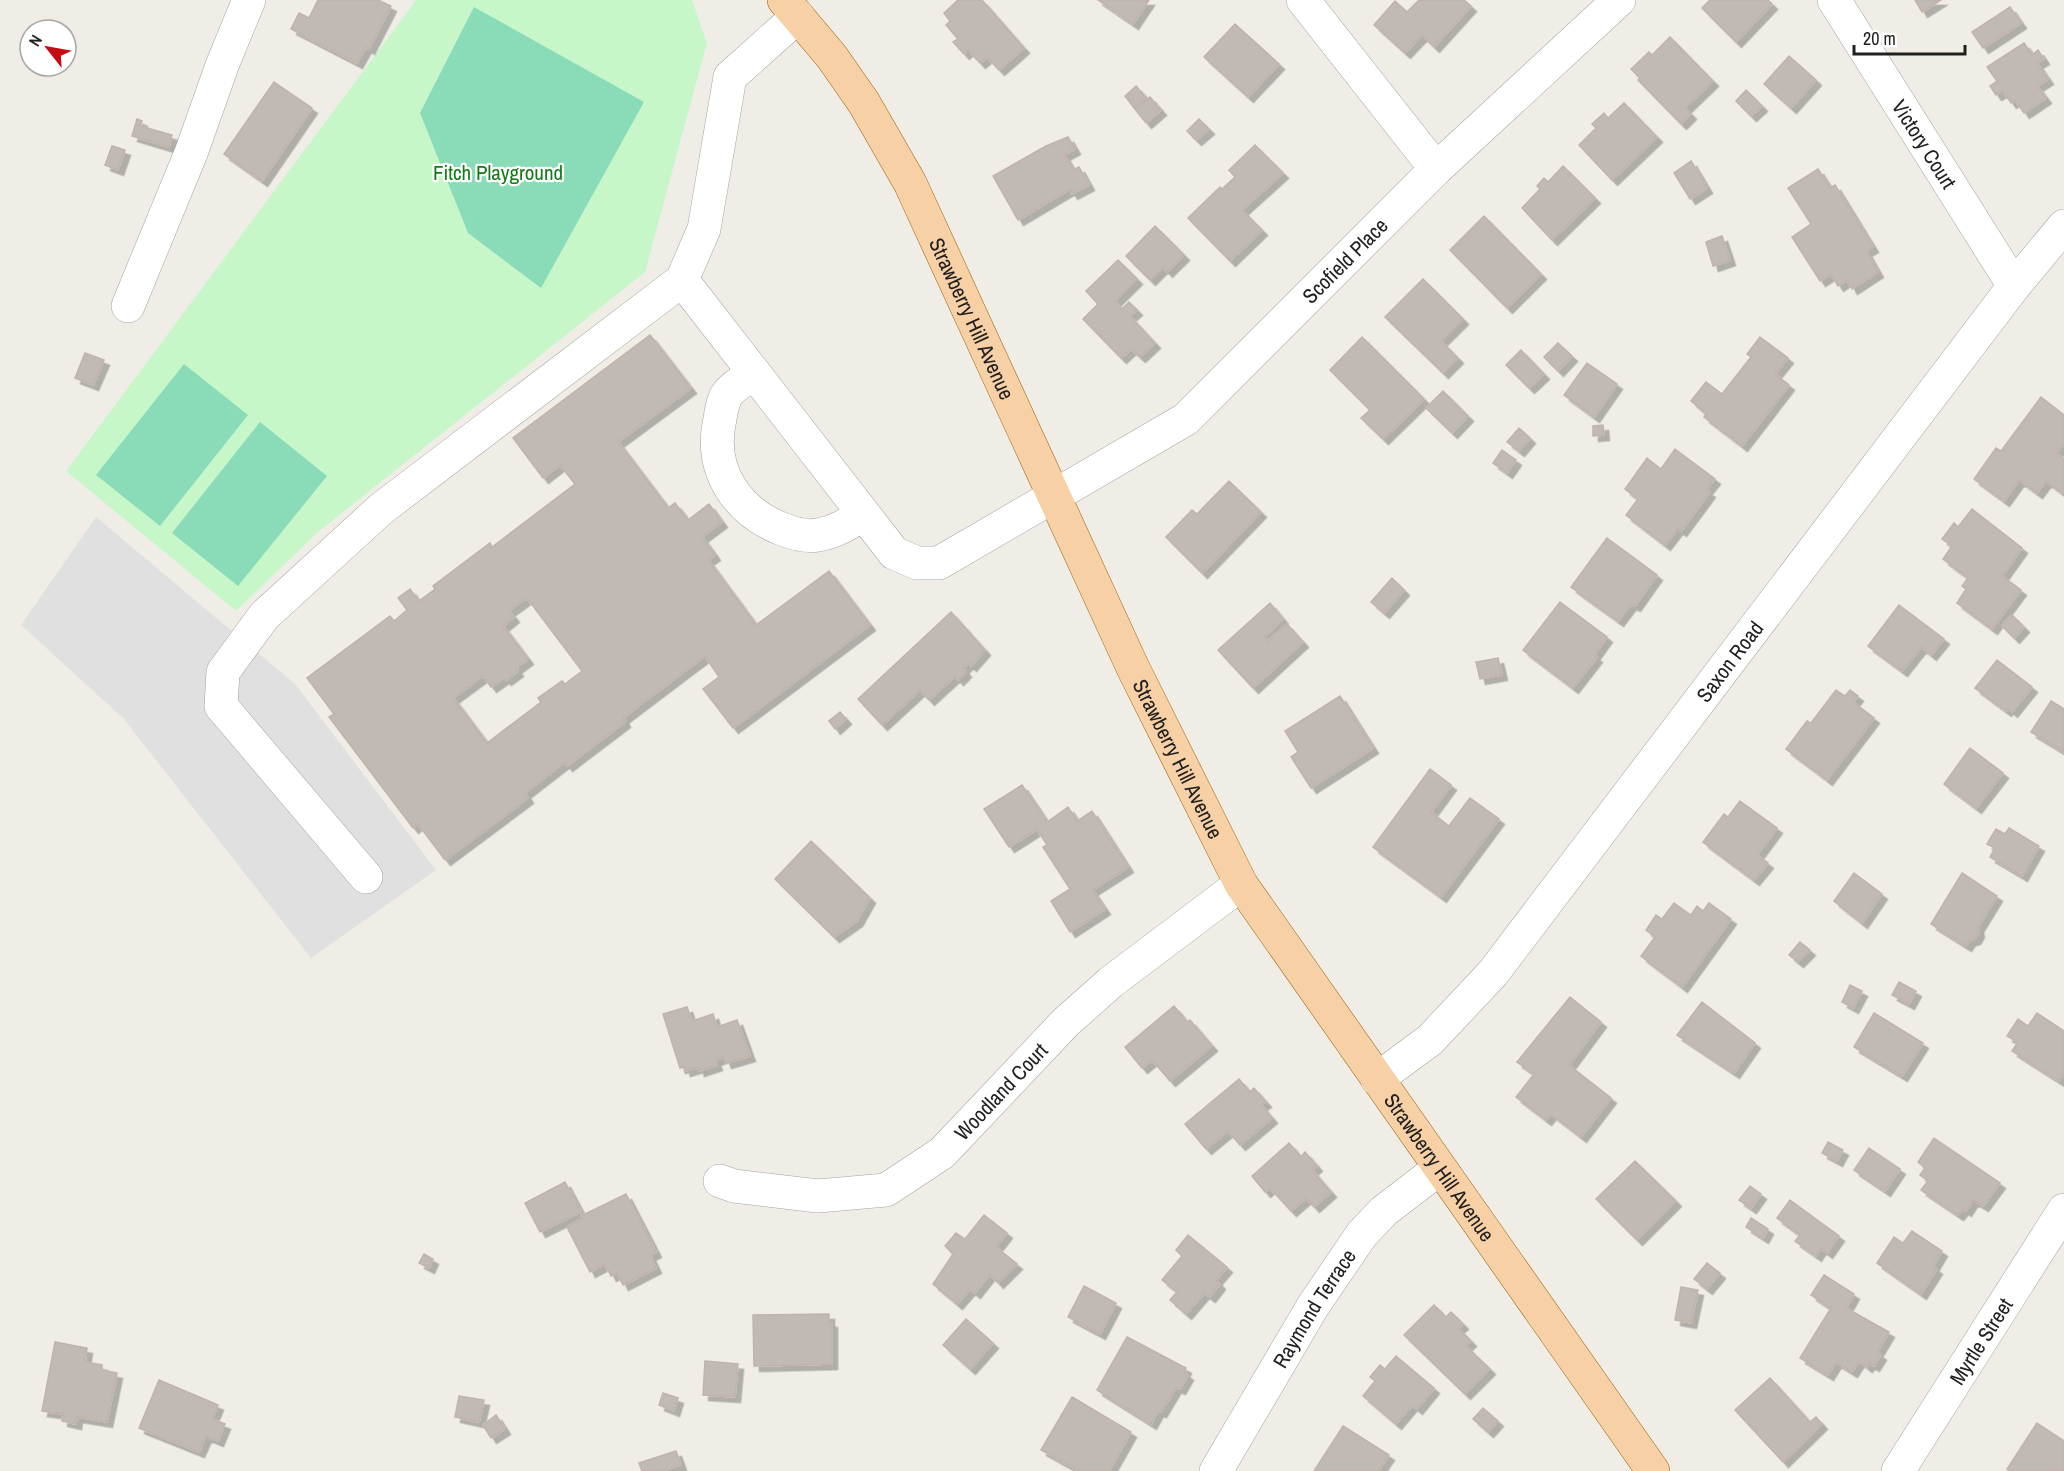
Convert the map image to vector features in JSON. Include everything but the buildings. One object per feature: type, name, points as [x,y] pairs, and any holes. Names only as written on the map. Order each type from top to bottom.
[{"type":"main road","name":"Strawberry Hill Avenue","points":[[791,8],[864,103],[910,183],[1133,668],[1241,884],[1653,1471]]},
{"type":"street","points":[[128,306],[191,153],[223,63],[249,0]]},
{"type":"street","points":[[1303,0],[1436,169]]},
{"type":"street","name":"Scofield Place","points":[[682,280],[894,553],[917,563],[939,563],[1186,419],[1436,169],[1619,0]]},
{"type":"street","name":"Victory Court","points":[[1834,0],[2014,286]]},
{"type":"street","points":[[366,877],[221,706],[223,672],[264,616],[381,509],[682,280],[704,229],[730,77],[791,8]]},
{"type":"street","name":"Saxon Road","points":[[1377,1079],[1430,1040],[1493,973],[2014,286],[2064,226]]},
{"type":"street","points":[[754,373],[728,394],[722,408],[717,433],[719,462],[729,488],[745,508],[765,523],[790,532],[815,536],[842,529],[863,514]]},
{"type":"street","name":"Woodland Court","points":[[720,1181],[734,1186],[818,1197],[886,1190],[942,1153],[1065,1022],[1111,982],[1241,884]]},
{"type":"street","name":"Raymond Terrace","points":[[1215,1471],[1313,1306],[1362,1234],[1384,1211],[1440,1168]]},
{"type":"street","name":"Myrtle Street","points":[[1898,1471],[2064,1210]]},
{"type":"green space","name":"Fitch Playground","points":[[416,0],[692,0],[707,43],[645,272],[318,532],[236,611],[66,471]]},
{"type":"green space","points":[[474,7],[644,102],[541,288],[468,233],[420,113]]},
{"type":"green space","points":[[184,364],[248,415],[160,526],[96,475]]},
{"type":"green space","points":[[260,422],[327,476],[238,586],[172,533]]},
{"type":"shaded area","points":[[96,517],[295,684],[436,870],[311,958],[123,718],[21,625]]}]
